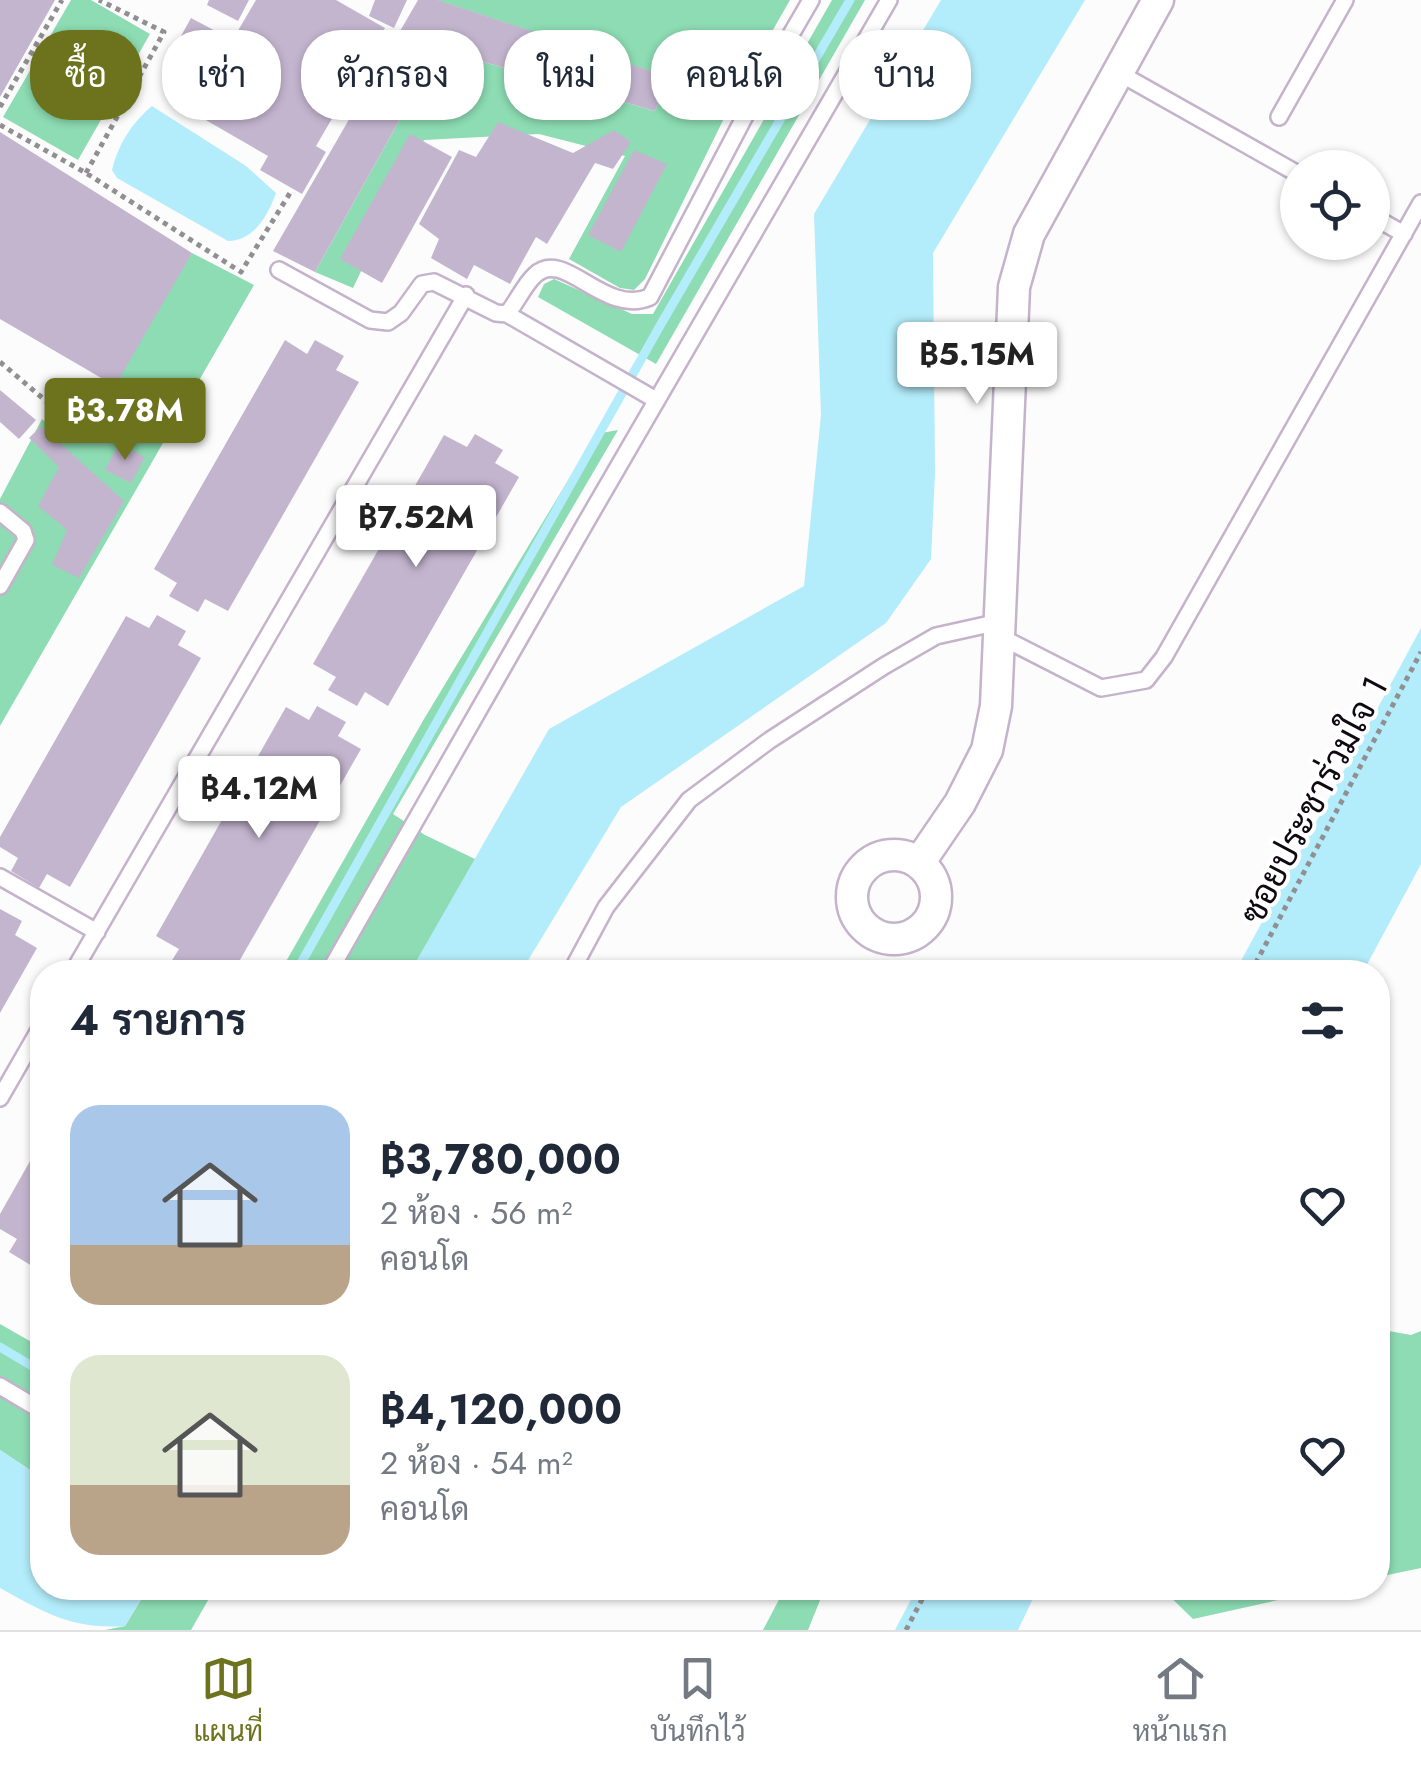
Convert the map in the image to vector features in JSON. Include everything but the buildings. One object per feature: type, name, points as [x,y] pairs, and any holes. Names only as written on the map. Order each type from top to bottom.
[{"type":"street","points":[[918,863],[960,803],[987,750],[996,706],[1014,287],[1029,234],[1158,0]]},
{"type":"lane","points":[[507,314],[534,276],[546,268],[560,269],[611,298],[636,303],[650,298],[757,93],[812,0]]},
{"type":"lane","points":[[336,960],[889,0]]},
{"type":"lane","points":[[1279,117],[1346,0]]},
{"type":"lane","points":[[1120,73],[1280,164]]},
{"type":"lane","points":[[577,960],[606,907],[689,800],[770,740],[936,636],[999,629],[1101,688],[1146,680],[1164,657],[1421,204]]},
{"type":"lane","points":[[1390,226],[1404,234]]},
{"type":"lane","points":[[279,270],[370,320],[388,322],[402,312],[422,284],[434,282],[496,313],[507,314],[656,400]]},
{"type":"lane","points":[[80,960],[466,296]]},
{"type":"lane","points":[[0,512],[23,531],[26,540],[0,586]]},
{"type":"lane","points":[[0,877],[96,932]]},
{"type":"lane","points":[[0,1098],[30,1046]]},
{"type":"lane","points":[[0,1386],[30,1405]]},
{"type":"path","points":[[0,107],[62,0]]},
{"type":"path","points":[[86,174],[164,32],[99,0]]},
{"type":"path","points":[[0,125],[241,272],[290,193]]},
{"type":"path","points":[[0,362],[65,417]]},
{"type":"path","name":"ซอยประชาร่วมใจ 1","points":[[1257,960],[1421,652]]},
{"type":"path","points":[[906,1630],[922,1600]]},
{"type":"green space","points":[[71,0],[91,0],[150,34],[142,48],[142,30],[54,30]]},
{"type":"green space","points":[[437,0],[790,0],[773,30],[651,30],[651,71],[631,65],[631,30],[527,30]]},
{"type":"green space","points":[[832,0],[865,0],[848,30],[839,30],[839,45],[819,80],[819,30],[815,30]]},
{"type":"green space","points":[[484,62],[504,68],[504,120],[631,120],[631,104],[651,110],[651,120],[723,120],[645,279],[634,290],[620,288],[569,259],[625,156],[539,134],[424,140],[353,288],[315,272],[400,120],[484,120]]},
{"type":"green space","points":[[30,71],[30,120],[101,120],[78,160],[3,117]]},
{"type":"green space","points":[[764,120],[796,120],[656,364],[538,297],[544,284],[554,279],[632,314],[653,314]]},
{"type":"green space","points":[[192,253],[254,285],[0,726],[0,499],[42,419],[68,441]]},
{"type":"green space","points":[[618,430],[393,814],[425,835],[477,860],[417,960],[287,960],[424,719],[596,434]]},
{"type":"green space","points":[[0,1324],[30,1341],[30,1470],[0,1450]]},
{"type":"green space","points":[[1390,1331],[1411,1335],[1421,1331],[1421,1568],[1390,1574]]},
{"type":"green space","points":[[141,1600],[208,1600],[191,1630],[105,1630],[125,1626]]},
{"type":"green space","points":[[779,1600],[820,1600],[808,1630],[763,1630]]},
{"type":"green space","points":[[1173,1600],[1278,1600],[1193,1619]]},
{"type":"water","points":[[941,0],[1085,0],[933,253],[935,472],[931,559],[886,623],[621,807],[528,960],[417,960],[549,729],[804,586],[821,415],[814,214],[870,120],[971,120],[971,30],[923,30]]},
{"type":"water","points":[[152,106],[162,112],[162,120],[174,120],[246,166],[276,193],[253,232],[228,241],[117,178],[112,170],[115,160],[122,143]]},
{"type":"water","points":[[1421,628],[1421,864],[1369,960],[1241,960]]},
{"type":"water","points":[[0,1450],[30,1470],[30,1600],[141,1600],[125,1626],[89,1625],[45,1612],[0,1588]]},
{"type":"water","points":[[911,1600],[1032,1600],[1018,1630],[895,1630]]},
{"type":"waterway","points":[[303,960],[661,324],[850,0]]},
{"type":"waterway","points":[[0,1347],[30,1365]]}]
